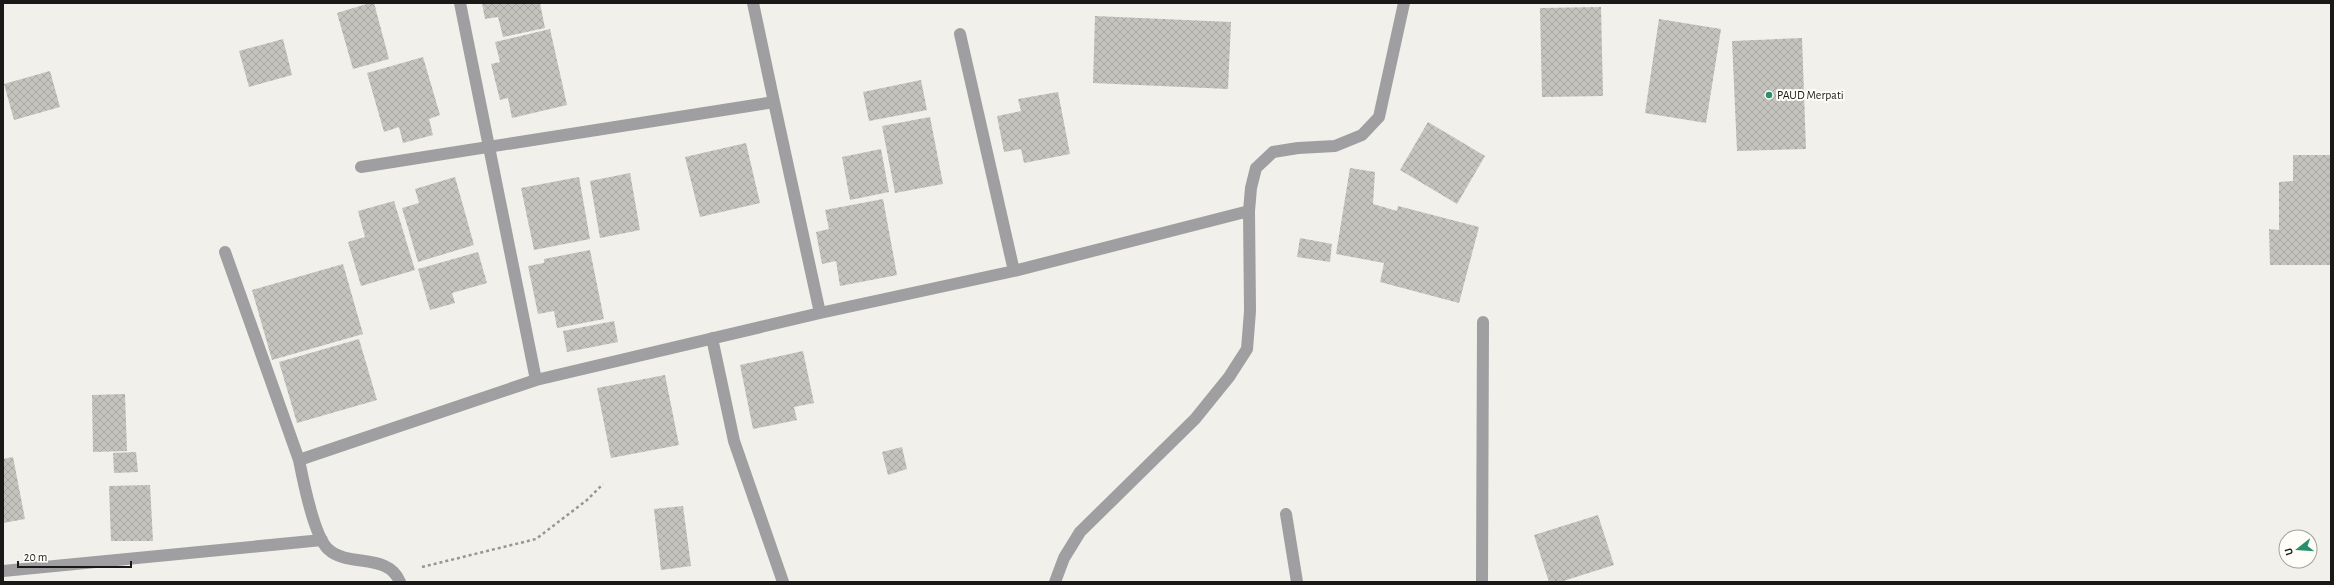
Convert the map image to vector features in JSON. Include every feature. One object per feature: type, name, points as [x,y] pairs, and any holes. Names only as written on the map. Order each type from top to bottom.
[{"type":"street","points":[[460,3],[536,380]]},
{"type":"street","points":[[753,3],[820,313]]},
{"type":"street","points":[[1055,582],[1064,558],[1080,532],[1195,419],[1229,377],[1247,348],[1250,311],[1249,211],[1251,188],[1256,168],[1273,152],[1298,148],[1335,146],[1362,135],[1379,117],[1404,3]]},
{"type":"street","points":[[960,34],[1014,271]]},
{"type":"street","points":[[361,167],[774,102]]},
{"type":"street","points":[[299,460],[536,380],[820,313],[1014,271],[1249,211]]},
{"type":"street","points":[[225,252],[299,460],[307,495],[322,540],[329,550],[342,556],[377,562],[398,578]]},
{"type":"street","points":[[1482,582],[1483,322]]},
{"type":"street","points":[[712,338],[734,441],[783,582]]},
{"type":"street","points":[[1286,514],[1297,582]]},
{"type":"street","points":[[3,571],[322,540]]},
{"type":"path","points":[[398,578],[536,539],[587,500],[603,484]]},
{"type":"building","points":[[374,3],[389,59],[353,69],[337,13]]},
{"type":"building","points":[[482,3],[540,3],[545,28],[503,37],[498,17],[485,19]]},
{"type":"building","points":[[1601,7],[1603,96],[1542,97],[1540,8]]},
{"type":"building","points":[[1095,16],[1231,22],[1228,89],[1093,83]]},
{"type":"building","points":[[1659,19],[1721,29],[1706,123],[1645,113]]},
{"type":"building","points":[[550,29],[567,105],[512,118],[508,98],[500,100],[491,64],[500,62],[495,42]]},
{"type":"building","name":"PAUD Merpati","points":[[1802,38],[1806,149],[1737,151],[1732,41]]},
{"type":"building","points":[[283,39],[292,75],[249,87],[239,51]]},
{"type":"building","points":[[423,57],[440,115],[429,119],[433,135],[403,143],[399,127],[384,132],[367,73]]},
{"type":"building","points":[[50,71],[60,107],[14,120],[4,84]]},
{"type":"building","points":[[921,80],[927,110],[869,121],[863,92]]},
{"type":"building","points":[[1058,92],[1070,154],[1024,163],[1021,149],[1004,152],[997,116],[1021,111],[1018,99]]},
{"type":"building","points":[[930,117],[943,184],[895,193],[882,126]]},
{"type":"building","points":[[1428,122],[1485,156],[1457,204],[1400,170]]},
{"type":"building","points":[[746,143],[760,203],[700,217],[685,157]]},
{"type":"building","points":[[881,149],[889,192],[850,200],[842,157]]},
{"type":"building","points":[[2293,155],[2331,155],[2331,265],[2270,265],[2269,229],[2279,230],[2279,182],[2293,181]]},
{"type":"building","points":[[1350,168],[1375,172],[1373,204],[1397,211],[1398,206],[1479,227],[1459,303],[1380,282],[1384,263],[1336,254]]},
{"type":"building","points":[[630,173],[640,230],[600,238],[590,181]]},
{"type":"building","points":[[455,177],[474,245],[418,262],[402,208],[419,203],[415,189]]},
{"type":"building","points":[[579,177],[590,239],[534,250],[521,188]]},
{"type":"building","points":[[883,199],[897,275],[840,286],[836,261],[822,264],[816,232],[829,229],[825,210]]},
{"type":"building","points":[[394,201],[415,270],[361,286],[348,242],[365,237],[358,211]]},
{"type":"building","points":[[1300,238],[1332,244],[1330,262],[1297,257]]},
{"type":"building","points":[[590,250],[604,319],[557,328],[554,311],[538,314],[528,266],[544,263],[544,259]]},
{"type":"building","points":[[478,252],[487,283],[452,293],[455,303],[430,310],[418,269]]},
{"type":"building","points":[[343,264],[363,334],[272,360],[252,290]]},
{"type":"building","points":[[614,321],[618,342],[567,352],[563,331]]},
{"type":"building","points":[[359,339],[377,400],[297,423],[279,362]]},
{"type":"building","points":[[803,351],[814,403],[794,407],[797,420],[753,429],[740,365]]},
{"type":"building","points":[[665,375],[679,445],[611,458],[597,388]]},
{"type":"building","points":[[125,394],[127,451],[93,452],[92,395]]},
{"type":"building","points":[[902,447],[907,469],[888,475],[882,452]]},
{"type":"building","points":[[136,452],[138,472],[114,473],[113,453]]},
{"type":"building","points":[[13,457],[25,519],[3,523],[3,459]]},
{"type":"building","points":[[150,485],[153,541],[111,541],[109,486]]},
{"type":"building","points":[[683,506],[691,566],[661,570],[654,509]]},
{"type":"building","points":[[1598,515],[1614,565],[1560,582],[1549,582],[1534,535]]},
{"type":"place","name":"PAUD Merpati","points":[[1769,95]]}]
